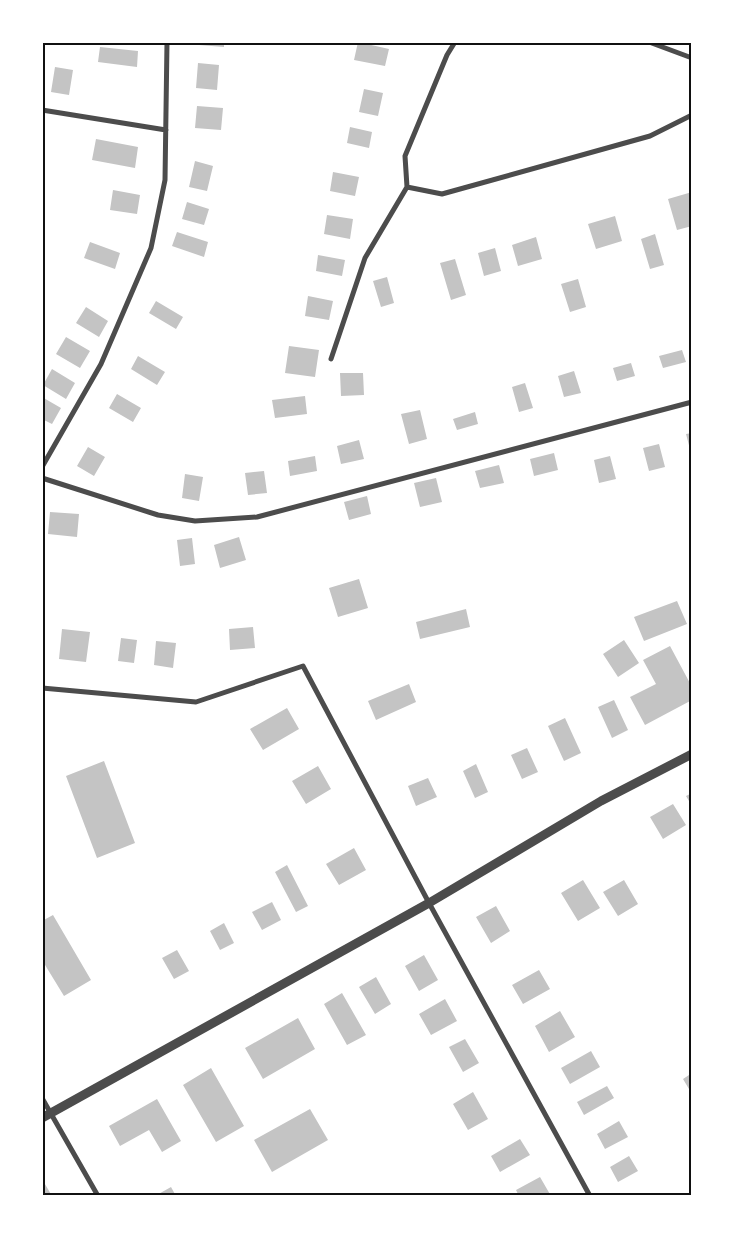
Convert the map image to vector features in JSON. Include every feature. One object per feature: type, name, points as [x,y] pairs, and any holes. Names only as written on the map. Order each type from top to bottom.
[{"type":"street","points":[[42,467],[101,364],[151,248],[164,180],[167,42]]},
{"type":"street","points":[[332,359],[366,258],[406,186],[406,156],[447,55],[455,42]]},
{"type":"street","points":[[649,42],[692,58]]},
{"type":"street","points":[[42,110],[166,130]]},
{"type":"street","points":[[406,186],[442,194],[650,136],[692,115]]},
{"type":"street","points":[[42,478],[158,515],[195,520],[258,517],[692,402]]},
{"type":"street","points":[[42,688],[196,702],[303,666],[429,903],[590,1196]]},
{"type":"street","points":[[42,1118],[429,903],[601,801],[692,754]]},
{"type":"street","points":[[42,1098],[98,1196]]},
{"type":"building","points":[[199,42],[224,42],[224,47],[199,45]]},
{"type":"building","points":[[358,42],[389,49],[385,66],[354,60]]},
{"type":"building","points":[[100,47],[138,51],[137,67],[98,62]]},
{"type":"building","points":[[198,63],[219,65],[217,90],[196,88]]},
{"type":"building","points":[[55,67],[73,70],[69,95],[51,92]]},
{"type":"building","points":[[364,89],[383,93],[378,116],[359,112]]},
{"type":"building","points":[[197,106],[223,108],[221,130],[195,128]]},
{"type":"building","points":[[350,127],[372,132],[369,148],[347,143]]},
{"type":"building","points":[[96,139],[138,147],[135,168],[92,160]]},
{"type":"building","points":[[195,161],[213,166],[207,191],[189,187]]},
{"type":"building","points":[[333,172],[359,177],[355,196],[330,191]]},
{"type":"building","points":[[113,190],[140,195],[137,214],[110,210]]},
{"type":"building","points":[[692,192],[692,226],[677,230],[668,199]]},
{"type":"building","points":[[187,202],[209,209],[204,225],[182,219]]},
{"type":"building","points":[[327,215],[353,219],[350,239],[324,234]]},
{"type":"building","points":[[615,216],[622,241],[596,249],[588,224]]},
{"type":"building","points":[[177,232],[208,242],[204,257],[172,246]]},
{"type":"building","points":[[655,234],[664,265],[650,269],[641,239]]},
{"type":"building","points":[[536,237],[542,259],[518,266],[512,245]]},
{"type":"building","points":[[90,242],[120,253],[115,269],[84,258]]},
{"type":"building","points":[[495,248],[501,271],[484,276],[478,253]]},
{"type":"building","points":[[318,255],[345,260],[342,276],[316,271]]},
{"type":"building","points":[[455,259],[466,295],[451,300],[440,263]]},
{"type":"building","points":[[387,277],[394,303],[381,307],[373,281]]},
{"type":"building","points":[[578,279],[586,307],[570,312],[561,284]]},
{"type":"building","points":[[308,296],[333,301],[329,320],[305,316]]},
{"type":"building","points":[[156,301],[183,317],[176,329],[149,313]]},
{"type":"building","points":[[86,307],[108,321],[99,337],[76,323]]},
{"type":"building","points":[[66,337],[90,351],[80,368],[56,354]]},
{"type":"building","points":[[289,346],[319,350],[315,377],[285,373]]},
{"type":"building","points":[[682,350],[686,362],[663,368],[659,356]]},
{"type":"building","points":[[138,356],[165,372],[157,385],[131,369]]},
{"type":"building","points":[[631,363],[635,376],[617,381],[613,368]]},
{"type":"building","points":[[52,369],[75,383],[66,399],[43,385]]},
{"type":"building","points":[[574,371],[581,393],[564,397],[558,376]]},
{"type":"building","points":[[340,373],[363,373],[364,395],[341,396]]},
{"type":"building","points":[[525,383],[533,408],[519,412],[512,387]]},
{"type":"building","points":[[117,394],[141,408],[133,422],[109,408]]},
{"type":"building","points":[[305,396],[307,414],[275,418],[272,400]]},
{"type":"building","points":[[42,397],[61,408],[52,424],[42,419]]},
{"type":"building","points":[[420,410],[427,439],[409,444],[401,414]]},
{"type":"building","points":[[475,412],[478,424],[457,430],[453,419]]},
{"type":"building","points":[[692,433],[692,453],[691,453],[686,434]]},
{"type":"building","points":[[359,440],[364,459],[341,464],[337,446]]},
{"type":"building","points":[[659,444],[665,467],[649,471],[643,448]]},
{"type":"building","points":[[88,447],[105,457],[94,476],[77,466]]},
{"type":"building","points":[[554,453],[558,470],[534,476],[530,459]]},
{"type":"building","points":[[315,456],[317,471],[290,476],[288,461]]},
{"type":"building","points":[[610,456],[616,479],[599,483],[594,460]]},
{"type":"building","points":[[499,465],[504,483],[480,488],[475,471]]},
{"type":"building","points":[[264,471],[267,493],[248,495],[245,473]]},
{"type":"building","points":[[185,474],[203,477],[199,501],[182,498]]},
{"type":"building","points":[[436,478],[442,502],[420,507],[414,483]]},
{"type":"building","points":[[367,496],[371,514],[349,520],[344,502]]},
{"type":"building","points":[[50,512],[79,514],[77,537],[48,534]]},
{"type":"building","points":[[239,537],[246,560],[220,568],[214,545]]},
{"type":"building","points":[[192,538],[195,564],[180,566],[177,540]]},
{"type":"building","points":[[359,579],[368,608],[338,617],[329,588]]},
{"type":"building","points":[[677,601],[687,624],[644,641],[634,617]]},
{"type":"building","points":[[466,609],[470,627],[420,639],[416,622]]},
{"type":"building","points":[[253,627],[255,648],[230,650],[229,629]]},
{"type":"building","points":[[62,629],[90,632],[86,662],[59,659]]},
{"type":"building","points":[[121,638],[137,640],[134,663],[118,661]]},
{"type":"building","points":[[624,640],[639,663],[618,677],[603,654]]},
{"type":"building","points":[[156,641],[176,643],[173,668],[154,665]]},
{"type":"building","points":[[670,646],[692,687],[692,700],[645,725],[630,697],[656,684],[643,660]]},
{"type":"building","points":[[409,684],[416,702],[376,720],[368,701]]},
{"type":"building","points":[[614,700],[628,730],[612,738],[598,707]]},
{"type":"building","points":[[287,708],[299,729],[263,750],[250,729]]},
{"type":"building","points":[[565,718],[581,753],[564,761],[548,726]]},
{"type":"building","points":[[527,748],[538,772],[522,779],[511,755]]},
{"type":"building","points":[[104,761],[135,843],[97,858],[66,776]]},
{"type":"building","points":[[476,764],[488,792],[475,798],[463,771]]},
{"type":"building","points":[[318,766],[331,789],[306,804],[292,781]]},
{"type":"building","points":[[428,778],[437,797],[416,806],[408,786]]},
{"type":"building","points":[[692,793],[692,806],[686,796]]},
{"type":"building","points":[[673,804],[686,825],[663,839],[650,817]]},
{"type":"building","points":[[354,848],[366,870],[339,885],[326,864]]},
{"type":"building","points":[[287,865],[308,906],[296,912],[275,872]]},
{"type":"building","points":[[583,880],[600,908],[578,921],[561,893]]},
{"type":"building","points":[[624,880],[638,904],[618,916],[603,892]]},
{"type":"building","points":[[272,902],[281,920],[262,930],[252,912]]},
{"type":"building","points":[[496,906],[510,931],[491,943],[476,917]]},
{"type":"building","points":[[53,915],[91,980],[64,996],[42,960],[42,921]]},
{"type":"building","points":[[224,923],[234,943],[220,950],[210,931]]},
{"type":"building","points":[[177,950],[189,971],[174,979],[162,958]]},
{"type":"building","points":[[424,955],[438,980],[419,991],[405,966]]},
{"type":"building","points":[[539,970],[550,989],[523,1004],[512,985]]},
{"type":"building","points":[[376,977],[391,1004],[375,1014],[359,987]]},
{"type":"building","points":[[342,993],[366,1035],[347,1045],[324,1004]]},
{"type":"building","points":[[445,999],[457,1021],[431,1035],[419,1014]]},
{"type":"building","points":[[560,1011],[575,1037],[549,1052],[535,1026]]},
{"type":"building","points":[[298,1018],[315,1049],[263,1079],[245,1048]]},
{"type":"building","points":[[465,1039],[479,1063],[463,1072],[449,1047]]},
{"type":"building","points":[[591,1051],[600,1067],[570,1084],[561,1068]]},
{"type":"building","points":[[211,1068],[244,1126],[216,1142],[183,1085]]},
{"type":"building","points":[[692,1073],[692,1094],[683,1079]]},
{"type":"building","points":[[607,1086],[614,1098],[584,1115],[577,1102]]},
{"type":"building","points":[[473,1092],[488,1119],[468,1130],[453,1104]]},
{"type":"building","points":[[157,1099],[181,1141],[162,1152],[149,1130],[120,1146],[109,1126]]},
{"type":"building","points":[[310,1109],[328,1140],[272,1172],[254,1140]]},
{"type":"building","points":[[619,1121],[628,1137],[605,1149],[597,1134]]},
{"type":"building","points":[[520,1139],[530,1155],[500,1172],[491,1156]]},
{"type":"building","points":[[629,1156],[638,1171],[618,1182],[610,1167]]},
{"type":"building","points":[[540,1177],[551,1196],[519,1196],[516,1190]]},
{"type":"building","points":[[42,1179],[52,1196],[42,1196]]},
{"type":"building","points":[[171,1187],[176,1196],[155,1196]]}]
